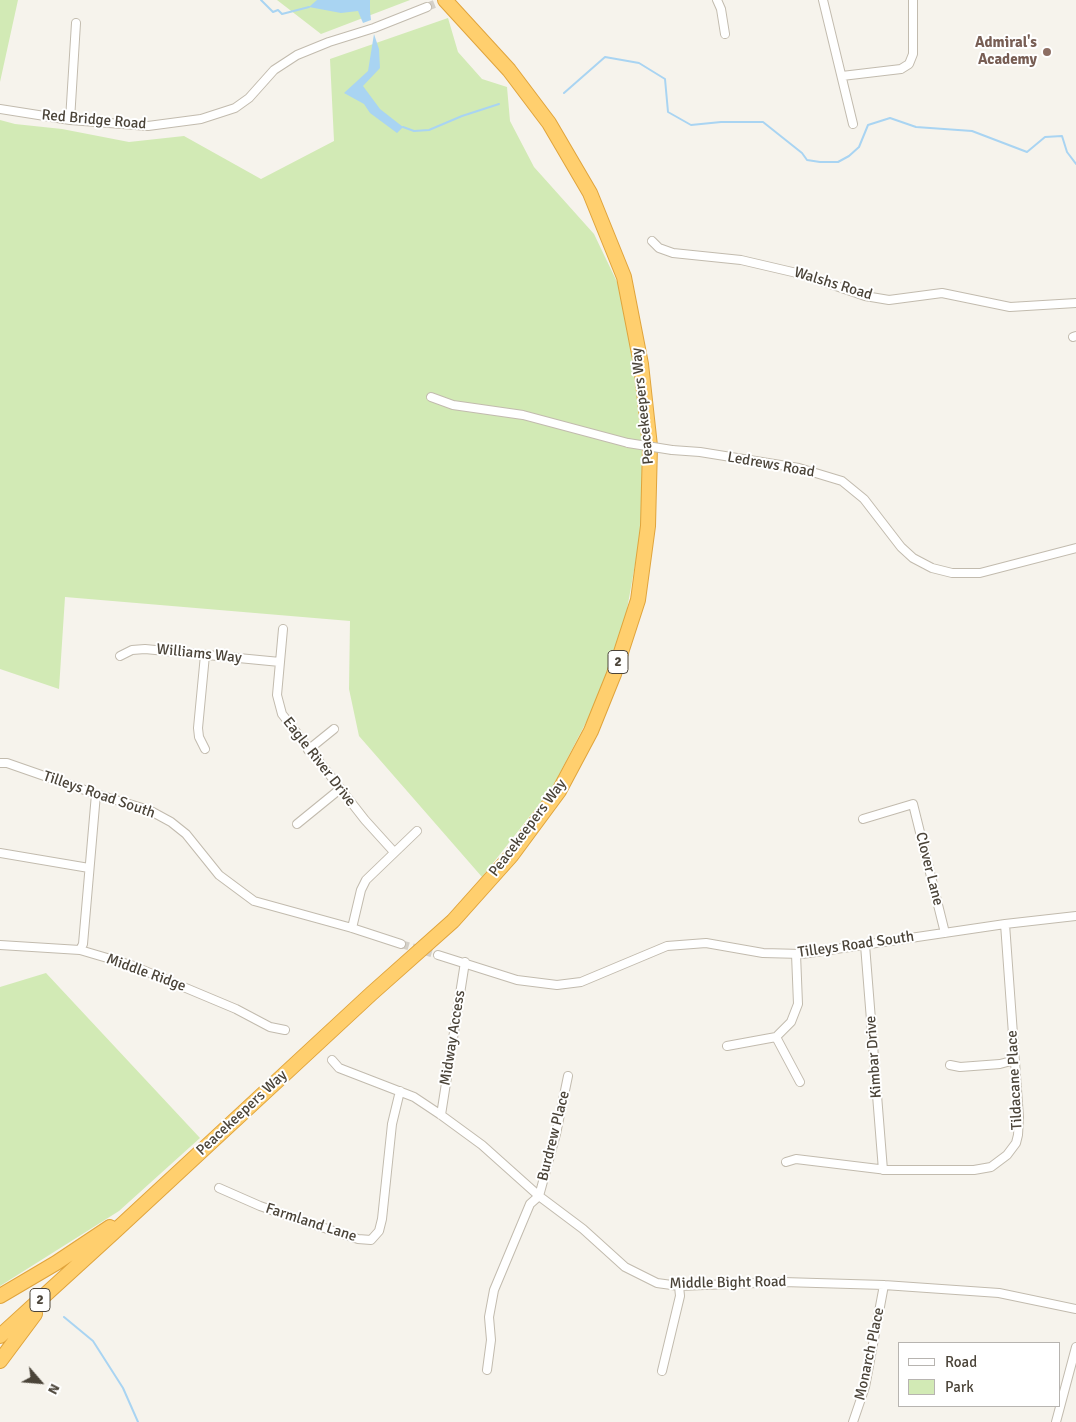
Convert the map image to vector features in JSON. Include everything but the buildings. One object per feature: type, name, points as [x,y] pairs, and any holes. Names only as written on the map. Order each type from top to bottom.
[{"type":"highway","name":"Peacekeepers Way","points":[[0,1336],[364,1000],[453,921],[511,856],[559,791],[591,731],[614,674],[638,600],[648,526],[650,446],[641,364],[624,277],[590,193],[549,123],[509,70],[445,0]]},
{"type":"highway","points":[[0,1296],[56,1263],[148,1201]]},
{"type":"highway","points":[[0,1361],[27,1323],[79,1264]]},
{"type":"street","points":[[717,0],[721,9],[725,34]]},
{"type":"street","points":[[823,0],[853,124]]},
{"type":"street","points":[[842,76],[901,68],[910,64],[913,54],[913,0]]},
{"type":"street","name":"Red Bridge Road","points":[[0,109],[70,120],[148,126],[201,119],[235,108],[248,98],[274,70],[297,55],[427,7]]},
{"type":"street","points":[[70,120],[76,23]]},
{"type":"street","name":"Walshs Road","points":[[652,242],[659,248],[673,253],[741,260],[801,274],[865,296],[890,300],[942,293],[1010,307],[1076,303]]},
{"type":"street","name":"Ledrews Road","points":[[431,397],[453,405],[523,416],[628,443],[700,452],[799,468],[842,481],[864,499],[901,547],[913,558],[932,568],[952,573],[980,573],[1076,548]]},
{"type":"street","name":"Eagle River Drive","points":[[283,629],[277,695],[279,707],[285,721],[364,820],[394,852]]},
{"type":"street","name":"Williams Way","points":[[120,656],[128,651],[140,649],[280,662]]},
{"type":"street","points":[[205,655],[198,728],[199,737],[205,749]]},
{"type":"street","points":[[308,750],[334,729]]},
{"type":"street","name":"Tilleys Road South","points":[[0,763],[7,763],[149,810],[171,822],[186,834],[218,875],[254,901],[352,928],[401,944]]},
{"type":"street","points":[[297,824],[340,789]]},
{"type":"street","points":[[80,950],[83,944],[96,794]]},
{"type":"street","name":"Clover Lane","points":[[862,819],[913,804],[945,933]]},
{"type":"street","points":[[352,928],[364,884],[373,872],[417,831]]},
{"type":"street","points":[[0,853],[89,868]]},
{"type":"street","name":"Tilleys Road South","points":[[438,955],[517,980],[557,985],[582,982],[667,946],[706,943],[763,953],[796,954],[1005,924],[1076,916]]},
{"type":"street","name":"Tildacane Place","points":[[786,1162],[796,1159],[883,1170],[980,1170],[991,1167],[1003,1160],[1012,1150],[1018,1135],[1019,1117],[1005,924]]},
{"type":"street","name":"Kimbar Drive","points":[[865,944],[883,1170]]},
{"type":"street","name":"Middle Ridge","points":[[0,945],[80,950],[131,965],[236,1008],[270,1027],[285,1030]]},
{"type":"street","points":[[727,1046],[776,1037],[791,1022],[798,1004],[796,954]]},
{"type":"street","name":"Midway Access","points":[[442,1115],[464,962]]},
{"type":"street","points":[[776,1037],[800,1082]]},
{"type":"street","name":"Middle Bight Road","points":[[332,1060],[340,1068],[414,1097],[442,1115],[482,1145],[539,1196],[583,1229],[626,1267],[657,1283],[679,1286],[783,1282],[884,1285],[999,1293],[1076,1309]]},
{"type":"street","points":[[950,1065],[960,1067],[1000,1064],[1015,1060]]},
{"type":"street","name":"Burdrew Place","points":[[487,1370],[491,1340],[489,1317],[494,1290],[530,1204],[539,1196],[556,1134],[568,1076]]},
{"type":"street","name":"Farmland Lane","points":[[220,1188],[260,1206],[358,1239],[371,1240],[379,1231],[382,1219],[392,1124],[400,1091]]},
{"type":"street","name":"Monarch Place","points":[[853,1422],[865,1387],[884,1285]]},
{"type":"street","points":[[662,1371],[680,1296],[679,1286]]},
{"type":"street","points":[[1061,1403],[1076,1347]]},
{"type":"street","points":[[1056,1422],[1060,1407]]},
{"type":"green space","points":[[0,0],[18,0],[0,82]]},
{"type":"green space","points":[[277,0],[410,0],[321,34]]},
{"type":"green space","points":[[448,18],[458,52],[482,79],[507,87],[510,121],[534,167],[594,234],[618,284],[639,391],[646,452],[640,537],[624,626],[594,707],[552,788],[482,877],[359,736],[349,689],[350,621],[65,597],[59,689],[0,669],[0,120],[15,124],[62,129],[129,142],[184,136],[261,179],[334,141],[330,59]]},
{"type":"green space","points":[[46,973],[200,1138],[119,1211],[0,1286],[0,987]]},
{"type":"water","points":[[317,0],[370,0],[371,20],[363,23],[358,11],[341,13],[309,7]]},
{"type":"water","points":[[374,34],[379,49],[380,68],[363,86],[380,109],[403,127],[397,133],[370,113],[364,104],[344,93],[368,71]]},
{"type":"waterway","points":[[261,0],[273,12],[278,10],[282,14],[309,7]]},
{"type":"waterway","points":[[564,93],[605,57],[639,63],[665,79],[668,112],[691,125],[721,122],[763,122],[802,153],[807,160],[838,162],[849,156],[859,147],[868,125],[890,118],[916,127],[972,131],[1027,152],[1045,137],[1062,136],[1067,152],[1076,164]]},
{"type":"waterway","points":[[403,127],[414,131],[429,130],[462,116],[499,104]]},
{"type":"waterway","points":[[64,1317],[93,1341],[123,1388],[138,1422]]},
{"type":"tunnel","points":[[427,7],[444,0]]},
{"type":"tunnel","points":[[401,944],[438,955]]},
{"type":"place","name":"Admiral's Academy","points":[[1047,52]]}]
